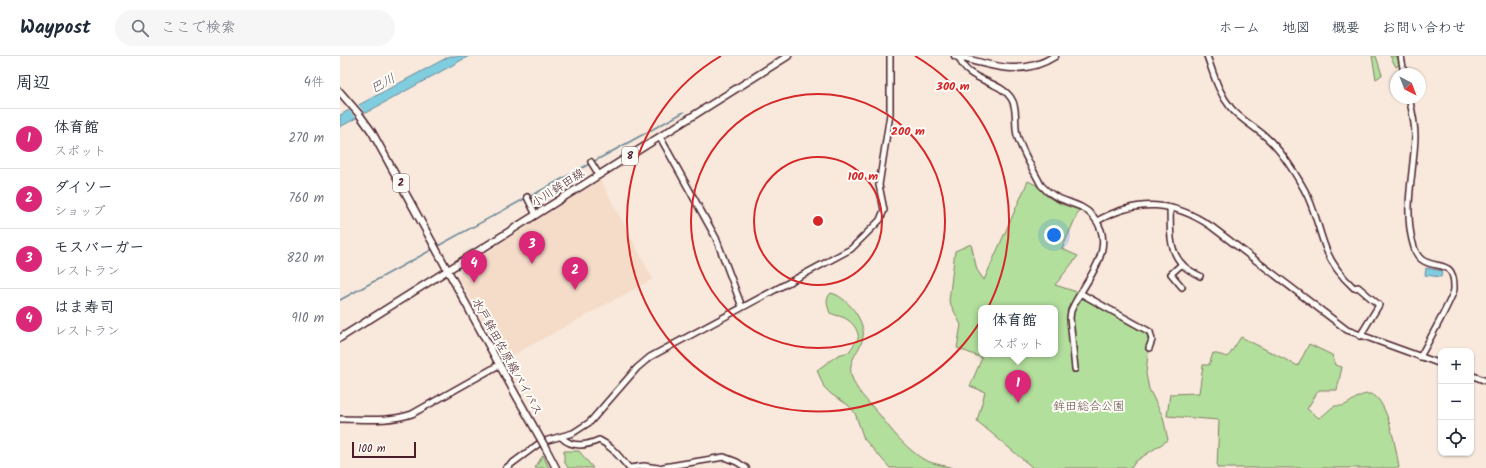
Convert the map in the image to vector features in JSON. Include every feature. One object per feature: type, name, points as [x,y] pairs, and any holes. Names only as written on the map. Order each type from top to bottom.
[{"type":"main road","name":"小川鉾田線","points":[[340,338],[788,56]]},
{"type":"main road","points":[[957,57],[998,67],[1017,69],[1036,65],[1055,56]]},
{"type":"main road","name":"水戸鉾田佐原線バイパス","points":[[340,92],[350,103],[377,140],[556,468]]},
{"type":"street","points":[[506,468],[541,442],[580,430],[590,422],[637,368],[650,357],[851,249],[880,220],[884,210],[879,185],[890,114],[890,56]]},
{"type":"street","points":[[1207,56],[1217,87],[1230,108],[1275,146],[1303,187],[1314,211],[1328,252],[1337,270],[1354,288],[1358,287],[1379,305],[1360,336]]},
{"type":"street","points":[[1401,56],[1403,68]]},
{"type":"street","points":[[957,57],[963,66],[972,74],[984,82],[1002,90],[1012,99],[1014,104],[1016,128],[1021,145],[1041,185],[1046,191],[1052,196],[1081,207],[1098,221],[1103,241],[1098,261],[1070,311],[1075,369]]},
{"type":"street","points":[[1411,104],[1415,136],[1409,208],[1412,238],[1419,258],[1424,262],[1444,266],[1452,273],[1455,290],[1420,357]]},
{"type":"street","points":[[660,137],[716,238],[742,307]]},
{"type":"street","points":[[592,163],[599,175]]},
{"type":"street","points":[[528,198],[536,215]]},
{"type":"street","points":[[1098,221],[1110,214],[1130,208],[1154,205],[1185,211],[1203,221],[1347,330],[1360,336],[1438,363]]},
{"type":"street","points":[[1170,208],[1172,246],[1174,253],[1182,264],[1200,276]]},
{"type":"street","points":[[1182,264],[1171,274],[1182,287]]},
{"type":"street","points":[[1080,293],[1150,332],[1152,340],[1148,348]]},
{"type":"street","points":[[340,419],[386,420],[404,417],[423,408],[499,365]]},
{"type":"street","points":[[1474,376],[1486,381]]},
{"type":"street","points":[[561,437],[567,442],[581,446],[600,440],[615,451],[630,468],[644,466],[658,468],[724,457],[737,462],[746,468]]},
{"type":"shaded area","points":[[600,179],[653,279],[506,359],[459,278],[461,269]]},
{"type":"green space","points":[[1372,56],[1376,56],[1382,75],[1376,79]]},
{"type":"green space","points":[[1390,56],[1397,56],[1400,64],[1396,67]]},
{"type":"green space","name":"鉾田総合公園","points":[[1028,181],[1038,186],[1045,195],[1052,199],[1061,204],[1079,210],[1062,249],[1078,256],[1055,285],[1080,293],[1150,332],[1146,374],[1149,389],[1163,417],[1168,440],[1136,461],[1131,468],[1033,468],[977,421],[985,392],[970,386],[982,358],[980,357],[1058,357],[1058,305],[978,305],[978,356],[957,348],[961,325],[949,301],[955,251],[971,244],[977,270],[984,280]]},
{"type":"green space","points":[[831,293],[837,295],[849,304],[858,317],[863,331],[862,342],[851,364],[851,374],[859,391],[890,428],[911,450],[926,461],[953,468],[890,468],[864,439],[855,413],[848,405],[831,394],[824,387],[817,370],[838,355],[849,352],[858,339],[856,328],[850,321],[830,313],[827,302]]},
{"type":"green space","points":[[1241,337],[1298,366],[1309,344],[1332,355],[1335,365],[1342,367],[1337,390],[1318,391],[1307,409],[1319,418],[1334,406],[1345,405],[1363,395],[1374,395],[1380,402],[1390,424],[1399,468],[1217,468],[1219,420],[1167,416],[1170,394],[1199,393],[1203,365],[1209,365],[1213,353],[1228,357]]},
{"type":"green space","points":[[564,451],[579,451],[593,468],[568,468],[564,461]]},
{"type":"green space","points":[[543,455],[549,468],[535,468]]},
{"type":"water","points":[[450,56],[469,56],[340,127],[340,115]]},
{"type":"water","points":[[1426,268],[1442,271],[1441,277],[1425,275]]},
{"type":"pier","points":[[358,104],[366,115],[357,120],[348,109]]},
{"type":"waterway","points":[[529,197],[684,112]]},
{"type":"waterway","points":[[436,247],[526,198]]},
{"type":"waterway","points":[[340,300],[433,249]]},
{"type":"place","name":"モスバーガー","points":[[532,264]]},
{"type":"place","name":"はま寿司","points":[[474,283]]},
{"type":"place","name":"ダイソー","points":[[575,290]]},
{"type":"place","name":"体育館","points":[[1018,403]]},
{"type":"water label","name":"巴川","points":[[383,84]]}]
